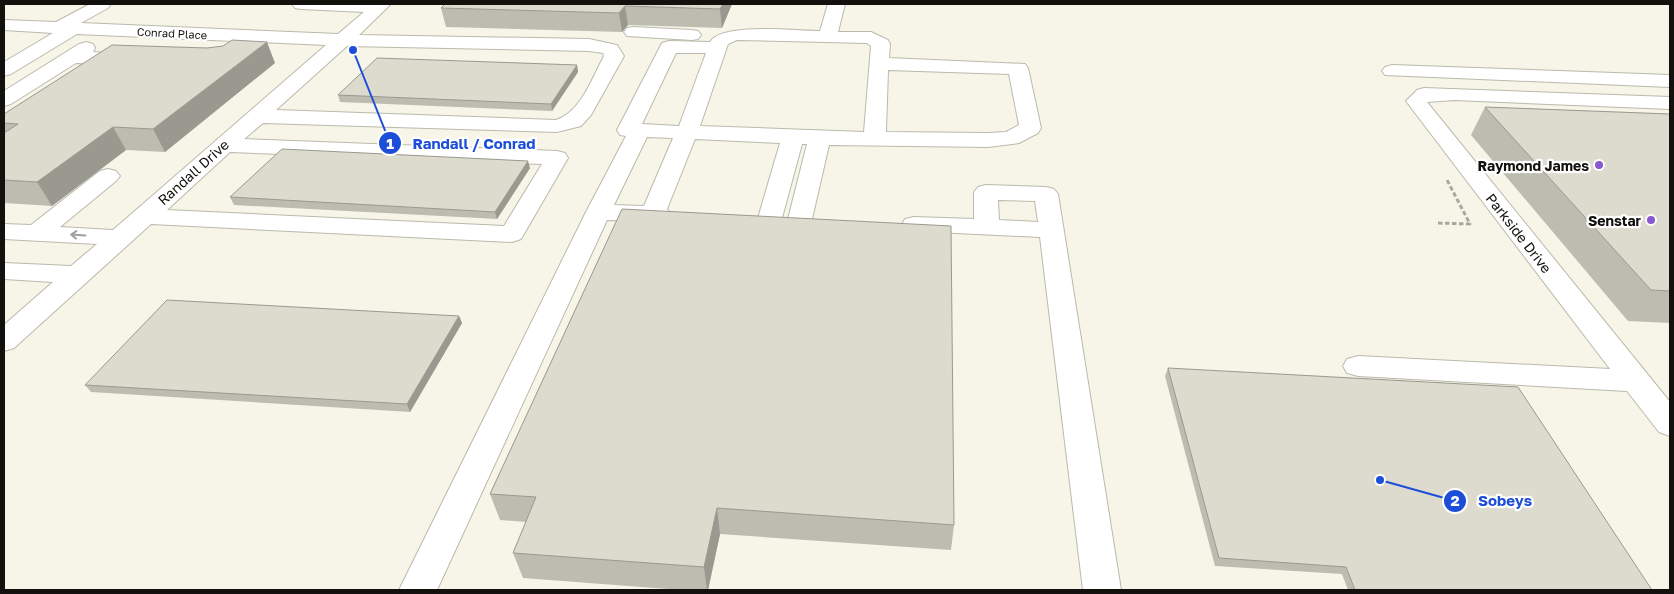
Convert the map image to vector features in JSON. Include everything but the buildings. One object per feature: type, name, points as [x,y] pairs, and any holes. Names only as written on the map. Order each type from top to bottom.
[{"type":"street","points":[[9,64],[102,4]]},
{"type":"street","points":[[301,4],[381,6]]},
{"type":"street","points":[[828,37],[836,4]]},
{"type":"street","name":"Randall Drive","points":[[4,341],[381,6]]},
{"type":"street","name":"Conrad Place","points":[[4,25],[341,40],[589,46],[610,48],[614,56],[584,111],[573,121],[557,126],[256,116]]},
{"type":"street","points":[[4,100],[115,30]]},
{"type":"street","points":[[633,32],[722,42]]},
{"type":"street","points":[[875,138],[879,64],[881,44],[871,38],[737,35],[722,42],[669,47],[628,130],[820,138],[988,140],[1011,138],[1030,128],[1018,68],[879,64]]},
{"type":"street","points":[[653,214],[722,42]]},
{"type":"street","points":[[72,57],[149,60]]},
{"type":"street","points":[[1392,71],[1670,81]]},
{"type":"street","name":"Parkside Drive","points":[[1658,403],[1416,101],[1424,94],[1454,94],[1670,102]]},
{"type":"street","points":[[418,590],[598,212],[639,131]]},
{"type":"street","points":[[770,218],[792,136]]},
{"type":"street","points":[[800,220],[820,138]]},
{"type":"street","points":[[144,216],[512,234],[556,158],[223,145]]},
{"type":"street","points":[[37,233],[108,176]]},
{"type":"street","points":[[598,212],[681,215]]},
{"type":"street","points":[[744,217],[826,221]]},
{"type":"street","points":[[889,223],[1052,230],[1102,590]]},
{"type":"street","points":[[4,231],[120,238]]},
{"type":"street","points":[[4,271],[78,274]]},
{"type":"street","points":[[1358,366],[1658,403]]},
{"type":"path","points":[[1438,223],[1470,224],[1443,172]]},
{"type":"place","name":"Randall / Conrad","points":[[353,50]]},
{"type":"place","name":"Raymond James","points":[[1599,165]]},
{"type":"place","name":"Senstar","points":[[1651,220]]},
{"type":"place","name":"Sobeys","points":[[1380,480]]}]
